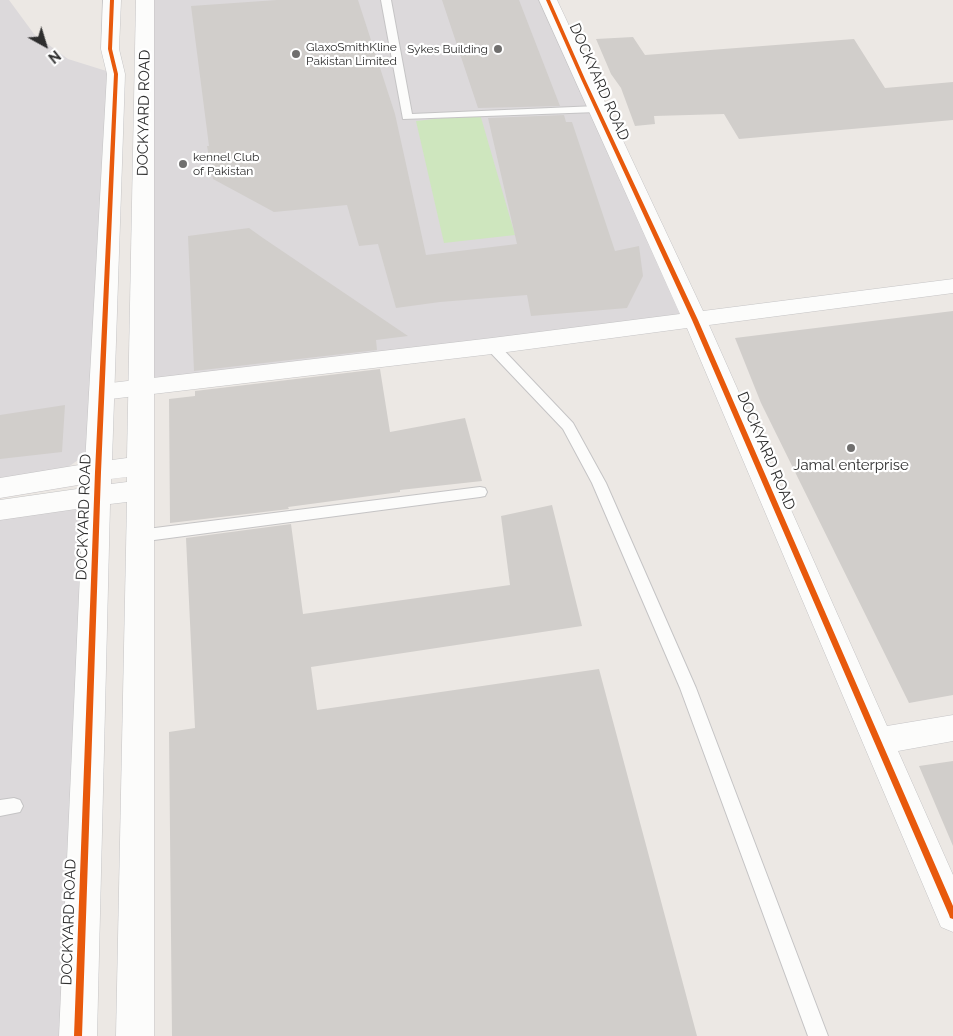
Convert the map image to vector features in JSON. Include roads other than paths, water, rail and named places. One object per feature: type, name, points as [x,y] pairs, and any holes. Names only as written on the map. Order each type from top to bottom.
[{"type":"street","name":"DOCKYARD ROAD","points":[[78,1036],[97,484],[116,74],[110,49],[112,0]]},
{"type":"street","name":"DOCKYARD ROAD","points":[[135,1036],[145,0]]},
{"type":"street","name":"DOCKYARD ROAD","points":[[548,0],[596,109],[695,320],[953,915]]},
{"type":"street","points":[[102,392],[492,346],[953,286]]},
{"type":"street","points":[[40,493],[81,460],[100,438]]},
{"type":"street","points":[[0,510],[40,493],[140,477]]},
{"type":"street","points":[[0,488],[40,493],[81,524],[96,540]]},
{"type":"street","points":[[878,742],[953,728]]},
{"type":"lane","points":[[386,0],[407,117],[596,109]]},
{"type":"lane","points":[[492,346],[568,426],[599,483],[688,688],[818,1036]]},
{"type":"lane","points":[[139,536],[480,492]]},
{"type":"place","name":"Sykes Building","points":[[498,49]]},
{"type":"place","name":"GlaxoSmithKline Pakistan Limited","points":[[296,54]]},
{"type":"place","name":"kennel Club of Pakistan","points":[[183,164]]},
{"type":"place","name":"Jamal enterprise","points":[[851,448]]}]
